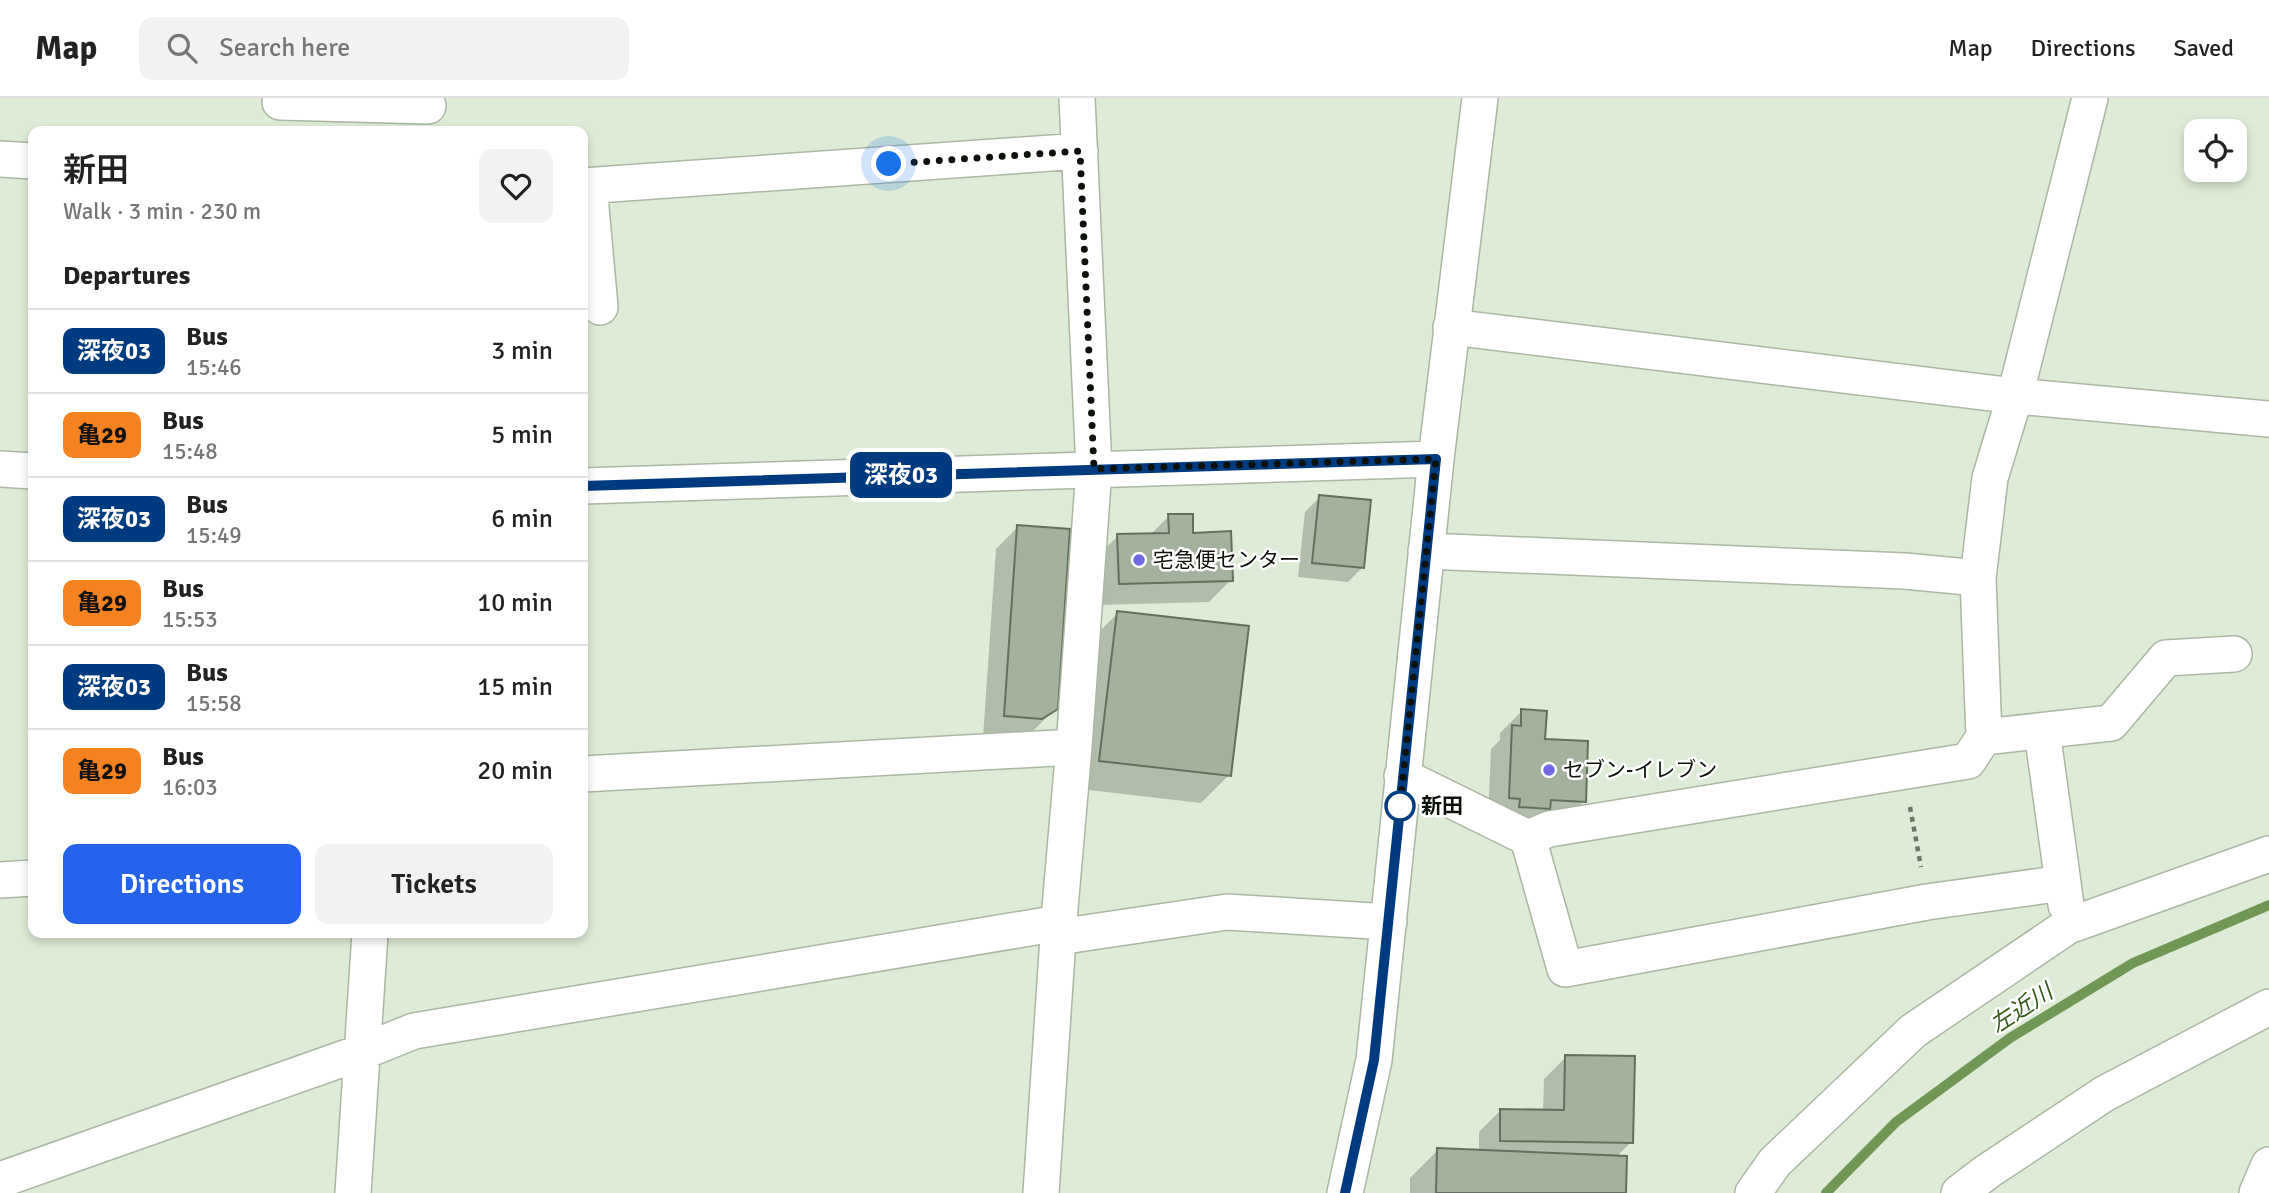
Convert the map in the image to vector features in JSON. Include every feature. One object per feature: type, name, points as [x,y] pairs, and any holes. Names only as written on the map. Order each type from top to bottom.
[{"type":"street","points":[[1041,1193],[1094,469],[1077,98]]},
{"type":"street","points":[[1339,1192],[1374,1060],[1436,459],[1480,98]]},
{"type":"street","points":[[1528,838],[1549,829],[1968,761],[1984,737],[1979,578],[1990,478],[2015,396],[2090,98]]},
{"type":"street","points":[[280,102],[427,112]]},
{"type":"street","points":[[588,186],[1080,151]]},
{"type":"street","points":[[0,159],[28,161]]},
{"type":"street","points":[[588,203],[600,307]]},
{"type":"street","points":[[1451,327],[2015,396],[2269,419]]},
{"type":"street","points":[[588,486],[1436,459]]},
{"type":"street","points":[[0,469],[28,471]]},
{"type":"street","points":[[1426,551],[1905,571],[1979,578]]},
{"type":"street","points":[[1984,737],[2111,723],[2166,658],[2234,654]]},
{"type":"street","points":[[2042,731],[2068,926]]},
{"type":"street","points":[[588,774],[1074,747]]},
{"type":"street","points":[[1402,776],[1528,838],[1564,969],[1927,902],[2063,883]]},
{"type":"street","points":[[1753,1193],[1775,1162],[1913,1031],[2068,926],[2269,854]]},
{"type":"street","points":[[0,880],[28,878]]},
{"type":"street","points":[[0,1180],[362,1052],[414,1031],[1059,930],[1227,912],[1390,922]]},
{"type":"street","points":[[353,1193],[370,938]]},
{"type":"street","points":[[1959,1193],[2104,1094],[2269,1007]]},
{"type":"street","points":[[2257,1193],[2269,1165]]},
{"type":"path","points":[[1904,771],[1927,902]]},
{"type":"building","points":[[1319,495],[1371,500],[1364,568],[1312,563]]},
{"type":"building","points":[[1168,514],[1193,514],[1193,533],[1231,531],[1233,581],[1119,584],[1117,534],[1169,533]]},
{"type":"building","points":[[1017,525],[1070,529],[1058,709],[1042,719],[1004,716]]},
{"type":"building","points":[[1117,611],[1249,626],[1231,776],[1099,761]]},
{"type":"building","name":"セブン-イレブン","points":[[1521,709],[1547,711],[1545,739],[1588,741],[1586,802],[1551,800],[1550,809],[1519,807],[1520,799],[1509,798],[1512,725],[1521,726]]},
{"type":"building","points":[[1565,1055],[1635,1056],[1633,1143],[1500,1141],[1500,1109],[1564,1110]]},
{"type":"building","points":[[1437,1148],[1627,1156],[1626,1193],[1436,1193]]},
{"type":"waterway","name":"左近川","points":[[1826,1193],[1896,1122],[2010,1038],[2133,963],[2269,905]]},
{"type":"bus line","name":"深夜03","points":[[588,486],[1436,459],[1374,1060],[1345,1193]]},
{"type":"place","name":"宅急便センター","points":[[1139,560]]},
{"type":"place","name":"セブン-イレブン","points":[[1549,770]]},
{"type":"place","name":"新田","points":[[1400,806]]},
{"type":"route","points":[[889,164],[1080,151],[1094,469],[1436,459],[1400,806]]}]
